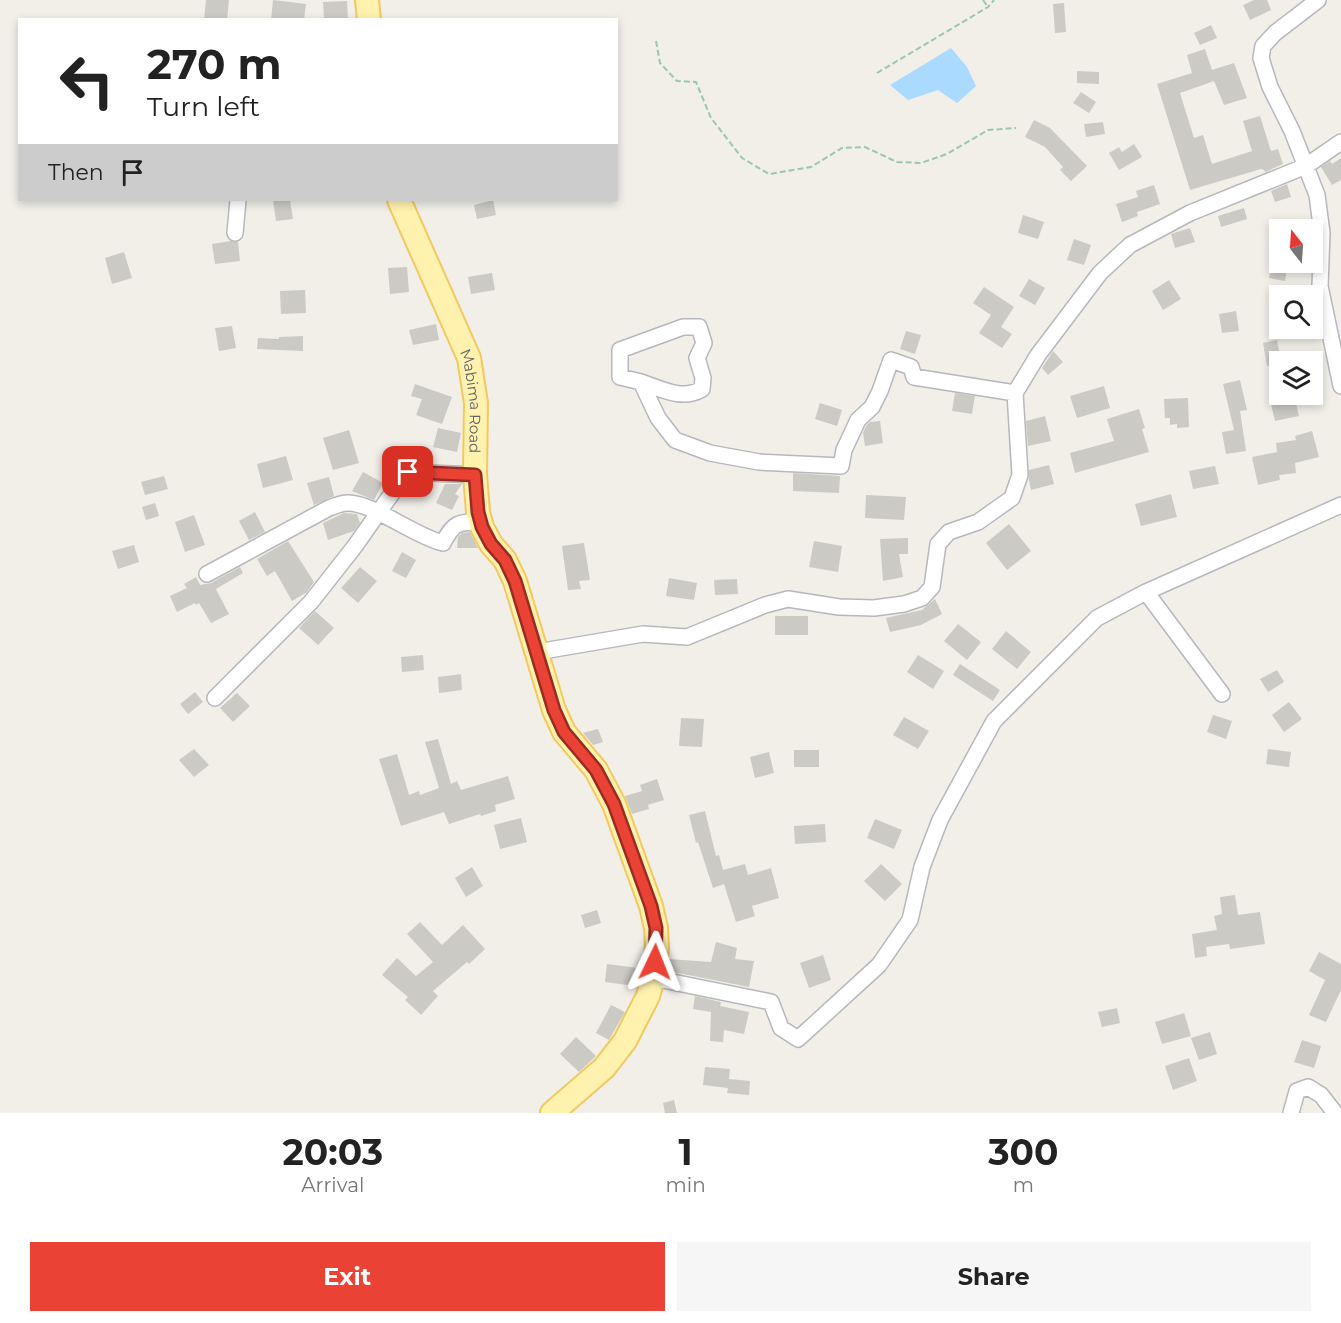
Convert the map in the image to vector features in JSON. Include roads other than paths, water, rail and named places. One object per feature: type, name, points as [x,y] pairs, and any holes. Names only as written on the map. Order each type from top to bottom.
[{"type":"main road","points":[[367,0],[369,18]]},
{"type":"main road","name":"Mabima Road","points":[[399,201],[469,358],[476,403],[475,475],[481,522],[491,544],[505,560],[515,581],[554,710],[564,732],[596,770],[614,804],[651,906],[656,928],[657,946],[648,996],[618,1053],[552,1113]]},
{"type":"street","points":[[1318,0],[1275,33],[1263,46],[1261,57],[1269,87],[1292,131],[1317,195],[1322,233],[1320,286],[1341,386]]},
{"type":"street","points":[[537,652],[643,634],[687,637],[765,605],[788,599],[839,607],[874,608],[904,604],[922,598],[932,587],[938,544],[949,532],[978,522],[1012,498],[1020,475],[1015,393],[1038,355],[1100,273],[1130,245],[1190,213],[1306,166],[1341,142]]},
{"type":"street","points":[[235,234],[238,201]]},
{"type":"street","points":[[683,327],[699,327],[704,343],[698,357],[703,378],[702,389],[691,396],[672,393],[641,382],[620,377],[620,350],[683,327]]},
{"type":"street","points":[[641,382],[658,418],[675,440],[710,453],[759,462],[840,466],[844,450],[858,420],[872,407],[891,360],[911,366],[914,377],[1015,393]]},
{"type":"street","points":[[215,698],[311,602],[408,472],[475,475]]},
{"type":"street","points":[[207,574],[329,508],[345,502],[361,504],[429,540],[443,543],[450,530],[459,522],[481,522]]},
{"type":"street","points":[[653,978],[771,1002],[781,1028],[798,1039],[879,965],[910,920],[922,867],[940,820],[994,721],[1096,618],[1146,592],[1341,504]]},
{"type":"street","points":[[1146,592],[1222,694]]},
{"type":"street","points":[[1291,1113],[1297,1092],[1308,1087],[1321,1095],[1335,1113]]},
{"type":"water","points":[[951,48],[967,67],[976,86],[957,103],[938,90],[908,100],[890,85]]}]
